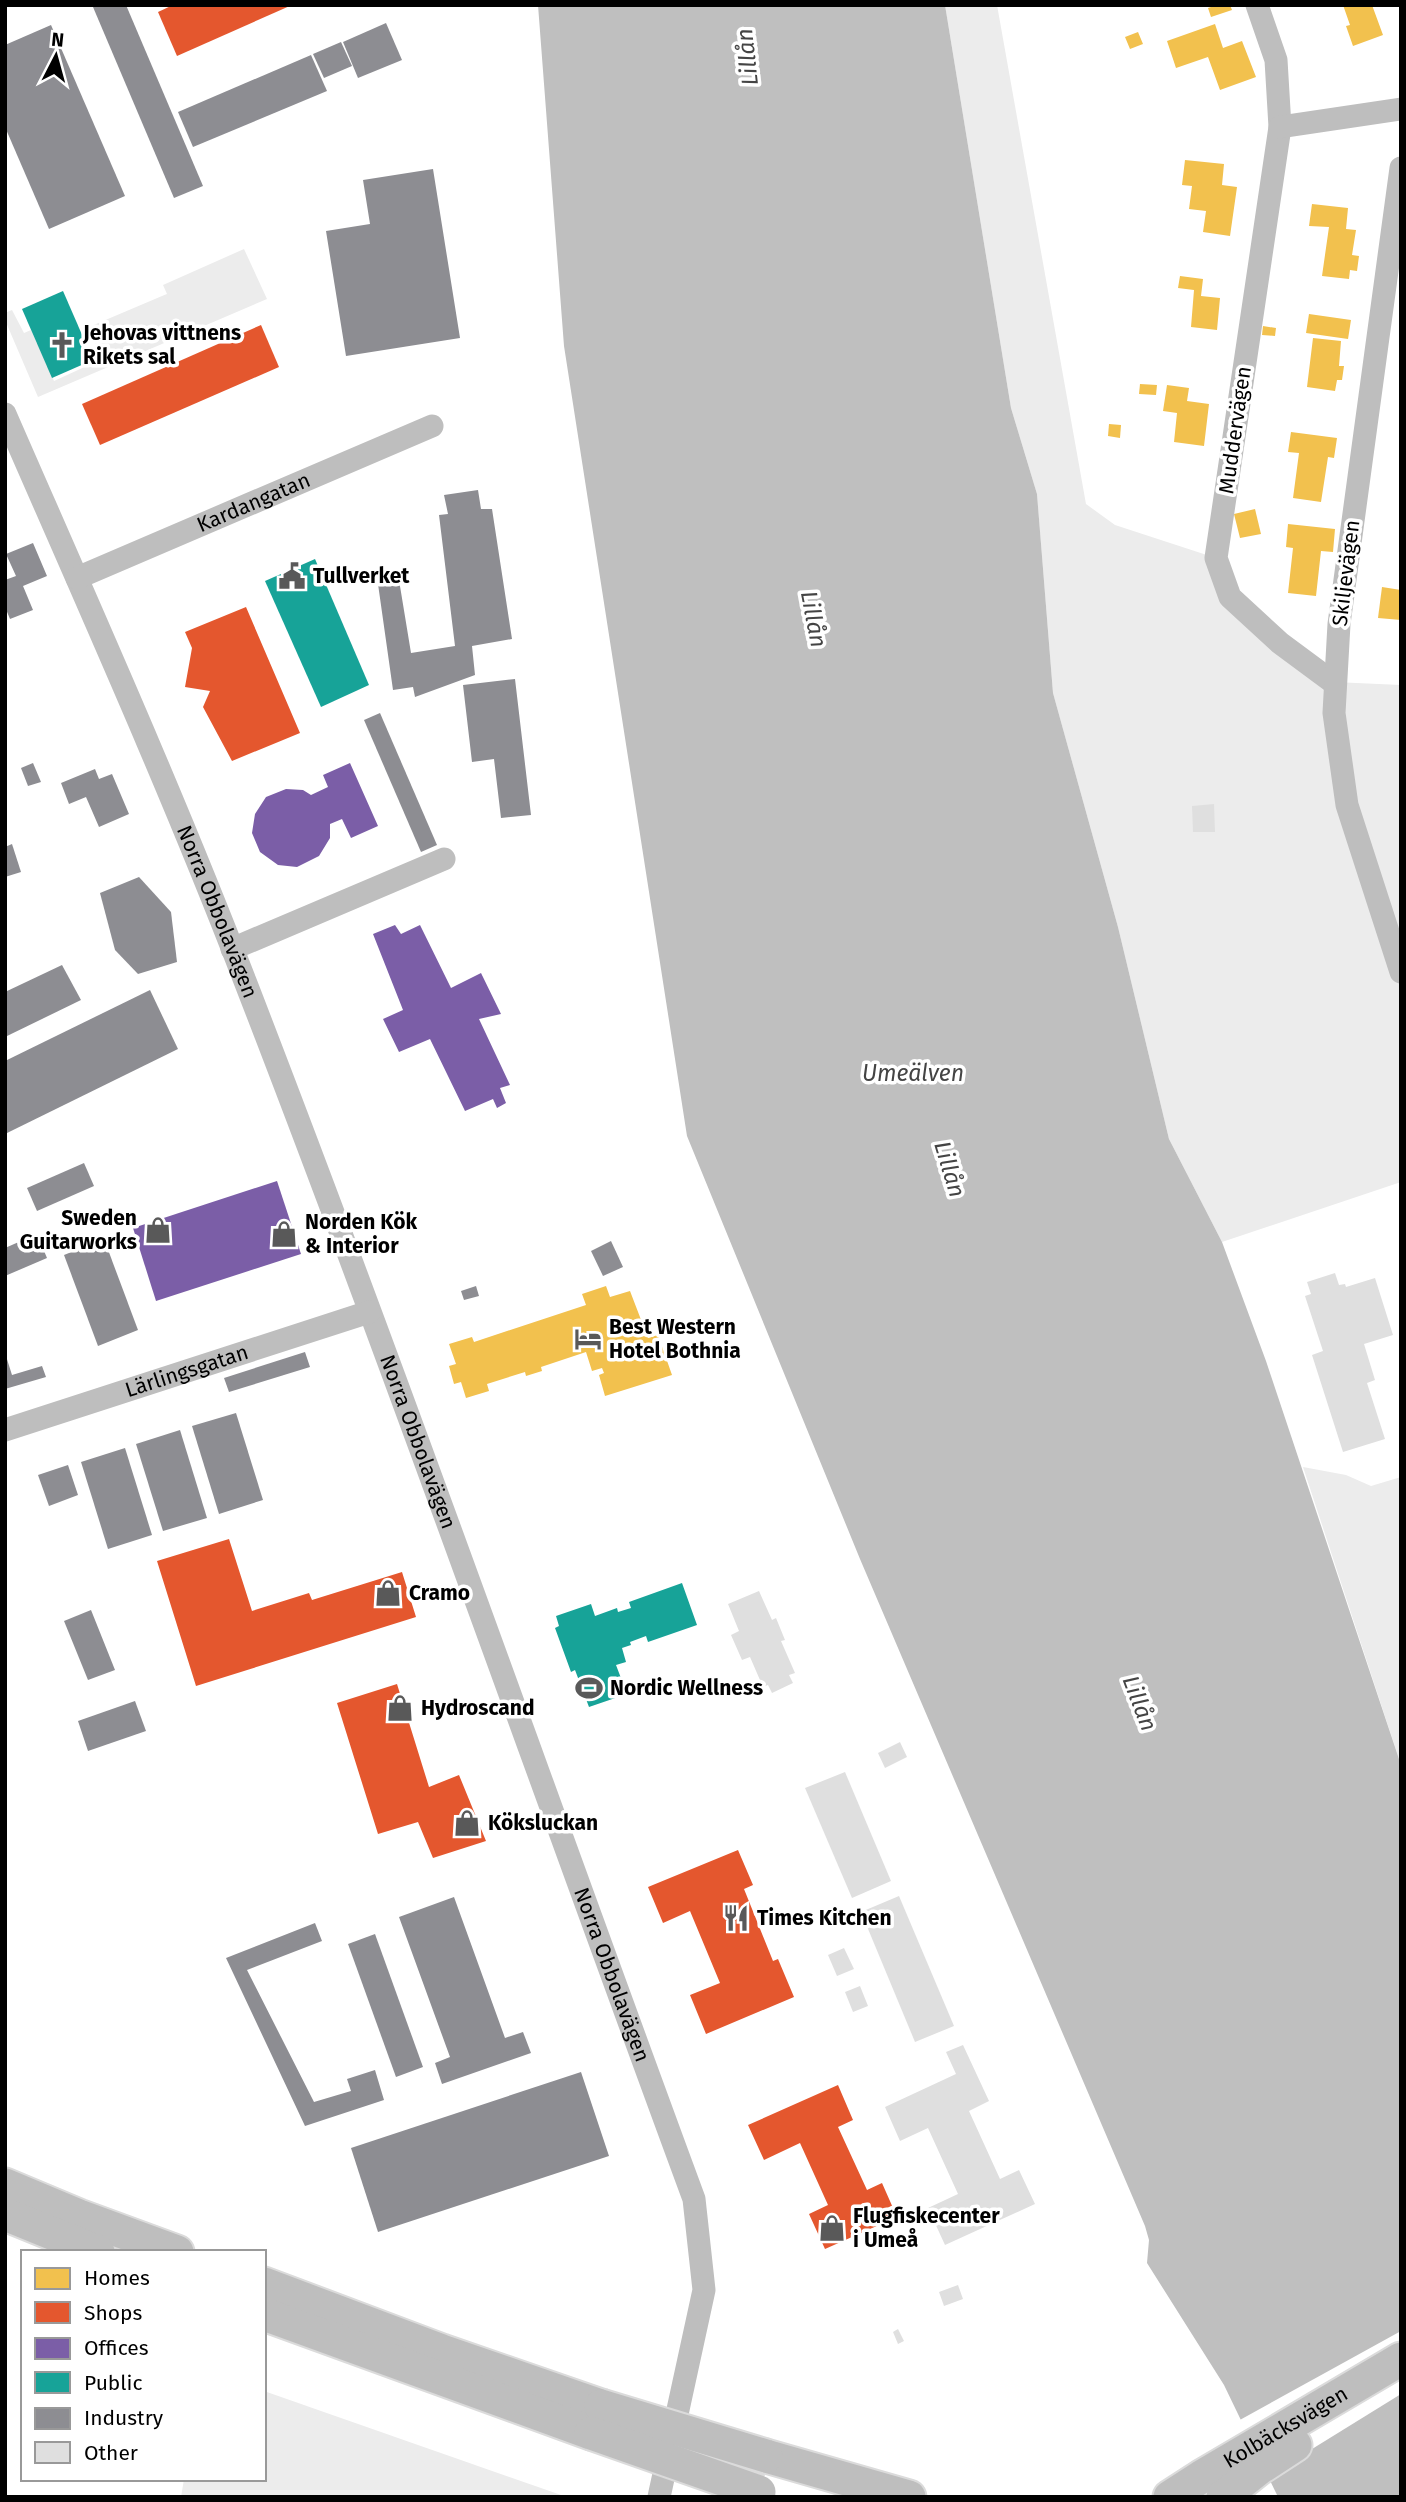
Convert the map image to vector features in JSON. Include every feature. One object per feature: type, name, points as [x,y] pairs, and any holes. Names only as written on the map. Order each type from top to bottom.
[{"type":"highway","points":[[5,2185],[172,2250]]},
{"type":"highway","points":[[5,2214],[94,2250]]},
{"type":"highway","points":[[266,2285],[596,2420],[766,2494]]},
{"type":"highway","points":[[266,2315],[596,2420],[766,2456],[909,2497]]},
{"type":"highway","name":"Kolbäcksvägen","points":[[1212,2487],[1401,2359]]},
{"type":"highway","name":"Kolbäcksvägen","points":[[1170,2497],[1212,2487],[1258,2469],[1295,2444],[1401,2385]]},
{"type":"street","name":"Muddervägen","points":[[1257,5],[1276,60],[1280,127],[1216,558],[1230,597],[1280,643],[1334,682]]},
{"type":"street","points":[[1280,127],[1401,109]]},
{"type":"street","name":"Skiljevägen","points":[[1401,168],[1339,624],[1334,682],[1334,713],[1347,804],[1401,972]]},
{"type":"street","name":"Norra Obbolavägen","points":[[5,414],[117,669],[232,949],[369,1312],[694,2199],[704,2290],[659,2497]]},
{"type":"street","name":"Kardangatan","points":[[77,578],[432,426]]},
{"type":"street","points":[[232,949],[444,859]]},
{"type":"street","name":"Lärlingsgatan","points":[[5,1430],[369,1312]]},
{"type":"shaded area","points":[[945,5],[997,5],[1086,504],[1115,525],[1216,558],[1230,597],[1334,682],[1401,685],[1401,1182],[1222,1242],[1169,1139],[1118,927],[1053,693],[1037,494],[1011,408]]},
{"type":"shaded area","points":[[244,249],[267,299],[38,397],[5,320],[5,313],[12,310],[24,333],[31,330],[54,381],[102,359],[89,327],[167,294],[163,285]]},
{"type":"shaded area","points":[[1303,1467],[1346,1475],[1371,1486],[1401,1477],[1401,1765]]},
{"type":"shaded area","points":[[266,2392],[561,2495],[561,2497],[181,2497],[184,2481],[266,2481]]},
{"type":"water","name":"Umeälven","points":[[538,5],[945,5],[1011,408],[1037,494],[1053,693],[1118,927],[1169,1139],[1222,1242],[1266,1361],[1401,1765],[1401,2497],[1278,2497],[1224,2385],[1147,2263],[1149,2240],[1145,2226],[860,1559],[687,1136],[564,346]]},
{"type":"pier","points":[[1401,2331],[1401,2394],[1265,2478],[1238,2421]]},
{"type":"building: Homes","points":[[1230,5],[1232,10],[1211,17],[1208,8]]},
{"type":"building: Homes","points":[[1343,5],[1372,5],[1383,35],[1353,46]]},
{"type":"building: Homes","points":[[1215,24],[1223,48],[1242,41],[1256,77],[1220,90],[1208,57],[1176,68],[1167,41]]},
{"type":"building: Homes","points":[[1138,32],[1143,44],[1130,49],[1125,37]]},
{"type":"building: Homes","points":[[1185,160],[1224,164],[1222,185],[1237,187],[1230,236],[1203,232],[1206,211],[1189,209],[1192,186],[1182,185]]},
{"type":"building: Homes","points":[[1312,204],[1348,208],[1346,229],[1356,230],[1352,255],[1359,256],[1357,271],[1350,270],[1349,279],[1322,276],[1329,227],[1309,226]]},
{"type":"building: Homes","points":[[1180,276],[1203,279],[1201,296],[1220,298],[1217,330],[1191,327],[1194,290],[1178,288]]},
{"type":"building: Homes","points":[[1309,314],[1351,320],[1348,339],[1306,333]]},
{"type":"building: Homes","points":[[1263,326],[1276,328],[1275,336],[1262,335]]},
{"type":"building: Homes","points":[[1313,338],[1341,341],[1339,366],[1344,366],[1342,380],[1337,380],[1335,391],[1307,387]]},
{"type":"building: Homes","points":[[1140,384],[1157,385],[1156,395],[1139,394]]},
{"type":"building: Homes","points":[[1167,385],[1189,388],[1187,401],[1209,404],[1204,446],[1174,442],[1177,413],[1163,411]]},
{"type":"building: Homes","points":[[1109,424],[1121,425],[1120,438],[1108,436]]},
{"type":"building: Homes","points":[[1291,432],[1337,438],[1334,458],[1328,457],[1321,502],[1293,498],[1299,453],[1288,452]]},
{"type":"building: Homes","points":[[1255,509],[1261,534],[1240,538],[1234,514]]},
{"type":"building: Homes","points":[[1288,524],[1335,529],[1333,552],[1321,551],[1316,596],[1288,593],[1293,548],[1286,547]]},
{"type":"building: Homes","points":[[1382,587],[1401,590],[1401,620],[1378,618]]},
{"type":"building: Homes","points":[[606,1286],[610,1297],[630,1291],[648,1338],[658,1335],[672,1375],[605,1396],[599,1375],[604,1373],[602,1368],[592,1371],[586,1352],[541,1367],[542,1371],[526,1376],[525,1372],[487,1384],[489,1391],[466,1398],[461,1382],[454,1384],[449,1366],[456,1364],[449,1344],[472,1337],[474,1342],[586,1305],[582,1294]]},
{"type":"building: Shops","points":[[173,5],[292,5],[177,56],[158,12]]},
{"type":"building: Shops","points":[[261,325],[279,367],[100,445],[82,404]]},
{"type":"building: Shops","points":[[246,607],[300,733],[232,761],[203,707],[210,691],[185,687],[192,648],[185,632]]},
{"type":"building: Shops","points":[[229,1539],[252,1611],[309,1593],[312,1600],[402,1572],[416,1617],[196,1686],[157,1561]]},
{"type":"building: Shops","points":[[397,1684],[429,1787],[459,1775],[486,1841],[433,1858],[418,1822],[378,1834],[337,1703]]},
{"type":"building: Shops","points":[[738,1850],[753,1885],[744,1889],[773,1961],[778,1959],[794,1997],[706,2034],[690,1995],[720,1983],[690,1911],[663,1923],[648,1887]]},
{"type":"building: Shops","points":[[838,2085],[853,2120],[838,2127],[867,2190],[882,2183],[897,2217],[825,2249],[809,2214],[828,2205],[800,2143],[764,2160],[748,2125]]},
{"type":"building: Offices","points":[[350,763],[378,826],[351,838],[342,819],[330,824],[330,838],[319,856],[297,867],[278,865],[260,852],[252,833],[255,814],[266,797],[286,789],[303,790],[311,795],[328,787],[323,775]]},
{"type":"building: Offices","points":[[395,925],[401,934],[420,925],[451,988],[481,973],[501,1014],[479,1019],[510,1085],[500,1088],[506,1103],[497,1108],[493,1099],[465,1111],[430,1039],[399,1052],[383,1019],[403,1010],[373,934]]},
{"type":"building: Offices","points":[[277,1181],[301,1254],[156,1301],[133,1228]]},
{"type":"building: Public","name":"Jehovas vittnens Rikets sal","points":[[63,291],[93,360],[52,378],[22,309]]},
{"type":"building: Public","points":[[315,559],[369,685],[321,707],[265,581]]},
{"type":"building: Public","points":[[682,1583],[697,1625],[648,1642],[646,1636],[622,1648],[626,1662],[616,1665],[627,1694],[589,1707],[575,1670],[571,1672],[555,1628],[559,1626],[556,1616],[591,1604],[595,1616],[617,1608],[618,1612],[631,1608],[629,1602]]},
{"type":"building: Industry","points":[[126,5],[203,186],[174,198],[93,7]]},
{"type":"building: Industry","points":[[386,23],[402,60],[358,78],[343,42]]},
{"type":"building: Industry","points":[[51,25],[125,196],[49,229],[5,127],[5,45]]},
{"type":"building: Industry","points":[[341,42],[352,66],[324,78],[313,54]]},
{"type":"building: Industry","points":[[311,55],[327,91],[193,147],[178,112]]},
{"type":"building: Industry","points":[[433,169],[460,338],[346,356],[326,231],[370,224],[363,180]]},
{"type":"building: Industry","points":[[478,490],[481,509],[492,509],[512,639],[472,646],[475,675],[415,697],[413,687],[393,690],[378,584],[399,580],[411,653],[455,646],[439,515],[448,514],[444,495]]},
{"type":"building: Industry","points":[[33,543],[47,576],[23,586],[33,610],[10,619],[5,607],[5,580],[16,576],[6,554]]},
{"type":"building: Industry","points":[[515,679],[531,815],[501,818],[494,759],[472,762],[463,685]]},
{"type":"building: Industry","points":[[380,713],[437,845],[421,852],[364,720]]},
{"type":"building: Industry","points":[[33,763],[41,782],[28,786],[21,768]]},
{"type":"building: Industry","points":[[95,769],[99,779],[112,774],[129,814],[99,827],[86,797],[69,804],[61,783]]},
{"type":"building: Industry","points":[[12,844],[21,872],[5,877],[5,847]]},
{"type":"building: Industry","points":[[139,877],[171,912],[177,962],[138,974],[115,950],[100,893]]},
{"type":"building: Industry","points":[[62,965],[81,1000],[5,1037],[5,992]]},
{"type":"building: Industry","points":[[150,990],[178,1049],[5,1134],[5,1061]]},
{"type":"building: Industry","points":[[84,1163],[94,1186],[37,1211],[27,1188]]},
{"type":"building: Industry","points":[[37,1234],[47,1258],[5,1276],[5,1248]]},
{"type":"building: Industry","points":[[104,1239],[138,1330],[98,1346],[64,1255]]},
{"type":"building: Industry","points":[[611,1241],[623,1267],[603,1276],[591,1251]]},
{"type":"building: Industry","points":[[476,1286],[479,1296],[464,1300],[461,1291]]},
{"type":"building: Industry","points":[[305,1352],[310,1367],[229,1392],[224,1378]]},
{"type":"building: Industry","points":[[6,1356],[12,1375],[42,1366],[46,1377],[5,1389]]},
{"type":"building: Industry","points":[[236,1413],[263,1500],[219,1514],[192,1426]]},
{"type":"building: Industry","points":[[180,1430],[207,1518],[163,1531],[136,1444]]},
{"type":"building: Industry","points":[[125,1448],[152,1535],[108,1549],[81,1462]]},
{"type":"building: Industry","points":[[68,1465],[78,1495],[49,1506],[38,1475]]},
{"type":"building: Industry","points":[[91,1610],[115,1670],[88,1680],[64,1621]]},
{"type":"building: Industry","points":[[135,1701],[146,1731],[88,1751],[78,1721]]},
{"type":"building: Industry","points":[[454,1897],[505,2038],[523,2032],[531,2053],[442,2084],[435,2063],[450,2057],[399,1917]]},
{"type":"building: Industry","points":[[315,1923],[322,1941],[247,1970],[314,2102],[351,2091],[347,2079],[375,2070],[384,2100],[305,2126],[226,1958]]},
{"type":"building: Industry","points":[[375,1934],[423,2067],[396,2077],[348,1944]]},
{"type":"building: Industry","points":[[581,2072],[609,2156],[378,2232],[351,2148]]},
{"type":"building: Other","points":[[1214,804],[1215,832],[1193,832],[1192,806]]},
{"type":"building: Other","points":[[1335,1273],[1339,1285],[1345,1284],[1346,1287],[1375,1278],[1393,1335],[1364,1344],[1375,1380],[1367,1383],[1385,1439],[1343,1452],[1312,1355],[1323,1351],[1305,1296],[1311,1294],[1307,1282]]},
{"type":"building: Other","points":[[759,1591],[772,1620],[776,1618],[785,1640],[781,1641],[795,1673],[789,1675],[793,1683],[772,1693],[768,1685],[763,1687],[750,1657],[742,1660],[731,1635],[739,1631],[728,1604]]},
{"type":"building: Other","points":[[900,1742],[907,1757],[885,1768],[878,1753]]},
{"type":"building: Other","points":[[845,1772],[891,1881],[852,1898],[805,1788]]},
{"type":"building: Other","points":[[899,1896],[954,2026],[915,2042],[861,1912]]},
{"type":"building: Other","points":[[844,1948],[854,1969],[837,1976],[828,1955]]},
{"type":"building: Other","points":[[860,1986],[868,2006],[853,2012],[845,1992]]},
{"type":"building: Other","points":[[963,2045],[989,2101],[969,2111],[1000,2179],[1019,2170],[1035,2204],[945,2245],[928,2208],[958,2194],[928,2128],[900,2141],[885,2107],[956,2074],[946,2052]]},
{"type":"building: Other","points":[[958,2285],[963,2299],[944,2306],[939,2292]]},
{"type":"building: Other","points":[[898,2329],[904,2341],[898,2344],[893,2332]]},
{"type":"place","name":"Jehovas vittnens Rikets sal","points":[[62,345]]},
{"type":"place","name":"Tullverket","points":[[292,576]]},
{"type":"place","name":"Sweden Guitarworks","points":[[158,1230]]},
{"type":"place","name":"Norden Kök & Interior","points":[[284,1234]]},
{"type":"place","name":"Best Western Hotel Bothnia","points":[[588,1339]]},
{"type":"place","name":"Cramo","points":[[388,1593]]},
{"type":"place","name":"Nordic Wellness","points":[[589,1688]]},
{"type":"place","name":"Hydroscand","points":[[400,1708]]},
{"type":"place","name":"Köksluckan","points":[[467,1823]]},
{"type":"place","name":"Times Kitchen","points":[[736,1918]]},
{"type":"place","name":"Flugfiskecenter i Umeå","points":[[832,2228]]},
{"type":"water label","name":"Lillån","points":[[747,57]]},
{"type":"water label","name":"Lillån","points":[[814,619]]},
{"type":"water label","name":"Lillån","points":[[950,1169]]},
{"type":"water label","name":"Lillån","points":[[1140,1703]]}]
